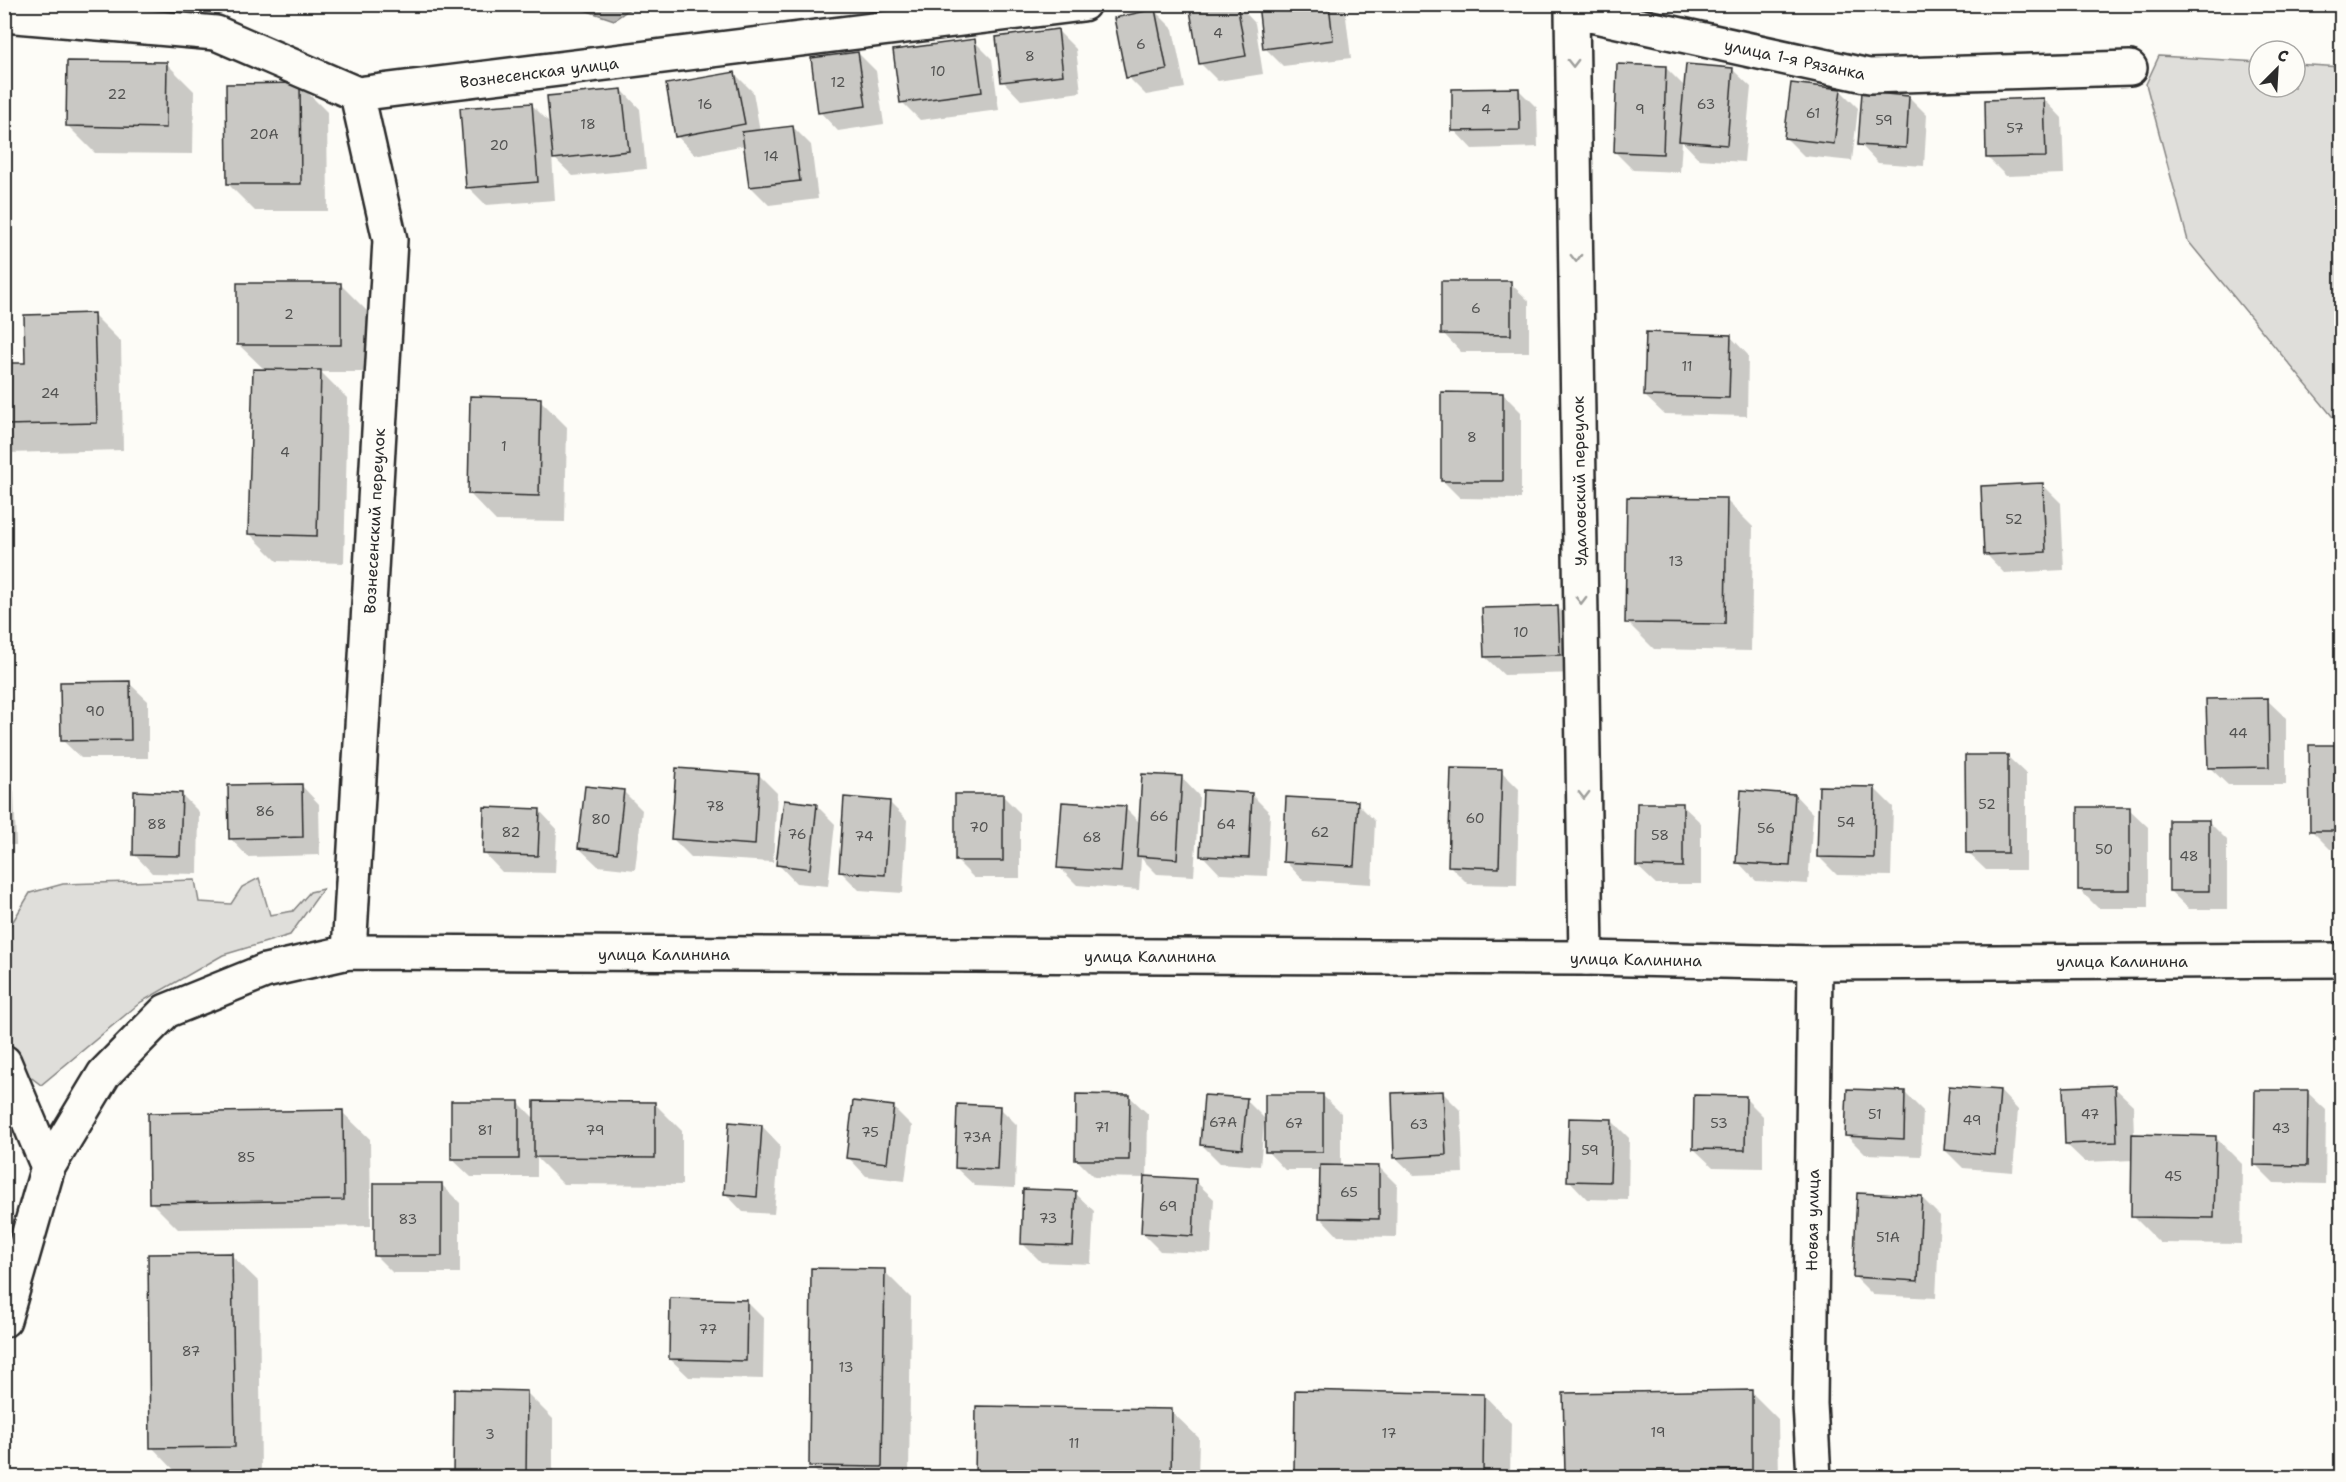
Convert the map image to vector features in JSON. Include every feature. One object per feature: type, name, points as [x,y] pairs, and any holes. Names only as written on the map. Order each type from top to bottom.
[{"type":"street","name":"Вознесенская улица","points":[[357,94],[1083,4]]},
{"type":"street","name":"улица 1-я Рязанка","points":[[1573,8],[1869,76],[2130,68]]},
{"type":"street","name":"Удаловский переулок","points":[[1573,8],[1586,958]]},
{"type":"street","points":[[4,15],[216,33],[357,94]]},
{"type":"street","name":"Вознесенский переулок","points":[[349,952],[390,240],[357,94]]},
{"type":"street","name":"улица Калинина","points":[[4,1320],[48,1167],[104,1074],[166,1011],[265,971],[349,952],[1586,958],[1815,963],[2342,960]]},
{"type":"street","name":"Новая улица","points":[[1814,1478],[1810,1404],[1815,963]]},
{"type":"street","points":[[4,1062],[48,1167]]},
{"type":"shaded area","points":[[635,4],[614,20],[570,5]]},
{"type":"shaded area","points":[[2159,56],[2247,61],[2247,99],[2307,99],[2307,65],[2341,67],[2341,427],[2188,241],[2146,84]]},
{"type":"shaded area","points":[[259,878],[270,915],[293,911],[310,892],[323,889],[290,935],[223,955],[141,1002],[41,1085],[24,1072],[5,1035],[5,929],[9,928],[30,893],[63,884],[195,880],[199,902],[231,904],[242,887]]},
{"type":"building","points":[[1237,4],[1246,56],[1199,64],[1190,10]]},
{"type":"building","points":[[1258,4],[1329,4],[1333,40],[1263,49]]},
{"type":"building","points":[[1155,9],[1167,70],[1126,78],[1114,18]]},
{"type":"building","points":[[1058,29],[1063,75],[1001,82],[996,37]]},
{"type":"building","points":[[975,39],[982,92],[900,103],[893,50]]},
{"type":"building","points":[[858,52],[866,106],[818,113],[811,58]]},
{"type":"building","points":[[67,61],[167,62],[166,128],[66,126]]},
{"type":"building","points":[[1617,64],[1666,66],[1663,154],[1614,152]]},
{"type":"building","points":[[1686,64],[1733,68],[1727,145],[1679,141]]},
{"type":"building","points":[[735,72],[745,124],[675,137],[666,84]]},
{"type":"building","points":[[300,83],[301,184],[227,184],[226,84]]},
{"type":"building","points":[[1791,83],[1841,89],[1834,144],[1784,138]]},
{"type":"building","points":[[1519,88],[1520,130],[1452,131],[1452,89]]},
{"type":"building","points":[[622,89],[629,151],[553,159],[547,96]]},
{"type":"building","points":[[1862,92],[1909,96],[1906,148],[1858,145]]},
{"type":"building","points":[[2044,98],[2046,157],[1986,158],[1985,100]]},
{"type":"building","points":[[532,103],[538,182],[466,188],[460,108]]},
{"type":"building","points":[[793,126],[800,181],[749,187],[742,132]]},
{"type":"building","points":[[1441,281],[1511,281],[1511,335],[1441,334]]},
{"type":"building","points":[[237,283],[341,283],[341,345],[237,345]]},
{"type":"building","points":[[94,313],[97,423],[4,425],[4,363],[25,363],[24,315]]},
{"type":"building","points":[[1646,332],[1731,335],[1729,398],[1644,396]]},
{"type":"building","points":[[253,369],[321,370],[317,536],[248,534]]},
{"type":"building","points":[[1441,392],[1503,393],[1503,481],[1441,481]]},
{"type":"building","points":[[470,396],[541,398],[539,496],[468,494]]},
{"type":"building","points":[[2043,483],[2046,552],[1984,555],[1981,486]]},
{"type":"building","points":[[1627,497],[1727,498],[1725,624],[1625,623]]},
{"type":"building","points":[[1558,606],[1560,655],[1484,657],[1482,608]]},
{"type":"building","points":[[130,681],[131,740],[61,741],[60,682]]},
{"type":"building","points":[[2268,698],[2269,767],[2208,768],[2206,699]]},
{"type":"building","points":[[2309,745],[2342,745],[2342,831],[2310,831]]},
{"type":"building","points":[[1965,755],[2008,755],[2008,853],[1966,853]]},
{"type":"building","points":[[676,768],[759,774],[755,845],[671,839]]},
{"type":"building","points":[[1451,768],[1502,769],[1499,868],[1448,866]]},
{"type":"building","points":[[1142,774],[1182,776],[1177,859],[1137,856]]},
{"type":"building","points":[[302,784],[303,837],[229,839],[228,785]]},
{"type":"building","points":[[585,786],[624,790],[617,853],[578,848]]},
{"type":"building","points":[[1819,786],[1875,787],[1874,858],[1817,857]]},
{"type":"building","points":[[1203,790],[1252,793],[1249,858],[1200,856]]},
{"type":"building","points":[[1741,790],[1795,794],[1790,866],[1736,863]]},
{"type":"building","points":[[134,791],[182,793],[180,856],[133,855]]},
{"type":"building","points":[[955,794],[1003,794],[1003,861],[955,861]]},
{"type":"building","points":[[844,797],[890,801],[885,875],[839,872]]},
{"type":"building","points":[[1286,797],[1358,801],[1354,866],[1283,862]]},
{"type":"building","points":[[784,800],[817,804],[810,869],[776,865]]},
{"type":"building","points":[[1062,802],[1126,806],[1121,872],[1057,868]]},
{"type":"building","points":[[1637,803],[1683,803],[1683,867],[1636,866]]},
{"type":"building","points":[[484,807],[540,809],[538,856],[483,854]]},
{"type":"building","points":[[2078,807],[2130,807],[2130,890],[2078,890]]},
{"type":"building","points":[[2169,820],[2209,820],[2209,891],[2169,891]]},
{"type":"building","points":[[2115,1085],[2117,1142],[2065,1144],[2063,1087]]},
{"type":"building","points":[[1949,1086],[2000,1090],[1995,1155],[1944,1150]]},
{"type":"building","points":[[1847,1089],[1905,1091],[1904,1139],[1845,1136]]},
{"type":"building","points":[[2255,1090],[2308,1090],[2307,1166],[2254,1165]]},
{"type":"building","points":[[1443,1091],[1446,1155],[1394,1158],[1392,1093]]},
{"type":"building","points":[[1076,1094],[1130,1095],[1129,1160],[1075,1160]]},
{"type":"building","points":[[1265,1094],[1323,1094],[1323,1152],[1265,1152]]},
{"type":"building","points":[[1204,1095],[1247,1098],[1242,1149],[1200,1145]]},
{"type":"building","points":[[1694,1095],[1746,1096],[1745,1150],[1693,1149]]},
{"type":"building","points":[[451,1101],[519,1101],[519,1159],[451,1159]]},
{"type":"building","points":[[534,1101],[655,1102],[655,1158],[534,1157]]},
{"type":"building","points":[[853,1101],[894,1106],[887,1163],[846,1158]]},
{"type":"building","points":[[957,1104],[1000,1106],[997,1170],[955,1168]]},
{"type":"building","points":[[343,1110],[344,1200],[149,1203],[148,1113]]},
{"type":"building","points":[[1569,1118],[1612,1119],[1610,1182],[1567,1181]]},
{"type":"building","points":[[729,1122],[762,1125],[757,1197],[724,1194]]},
{"type":"building","points":[[2132,1134],[2216,1136],[2214,1218],[2131,1217]]},
{"type":"building","points":[[1320,1165],[1379,1166],[1379,1219],[1319,1218]]},
{"type":"building","points":[[1144,1176],[1196,1179],[1193,1236],[1141,1233]]},
{"type":"building","points":[[374,1183],[442,1183],[442,1256],[374,1256]]},
{"type":"building","points":[[1023,1189],[1076,1191],[1073,1246],[1021,1244]]},
{"type":"building","points":[[1857,1193],[1922,1196],[1918,1281],[1853,1277]]},
{"type":"building","points":[[232,1253],[235,1447],[150,1448],[148,1254]]},
{"type":"building","points":[[811,1268],[885,1269],[882,1467],[809,1466]]},
{"type":"building","points":[[670,1298],[747,1300],[746,1361],[669,1359]]},
{"type":"building","points":[[454,1389],[527,1391],[526,1478],[453,1478]]},
{"type":"building","points":[[1295,1390],[1484,1394],[1483,1477],[1294,1473]]},
{"type":"building","points":[[1752,1390],[1752,1470],[1565,1473],[1563,1393]]},
{"type":"building","points":[[976,1406],[1172,1409],[1171,1478],[975,1478]]}]
